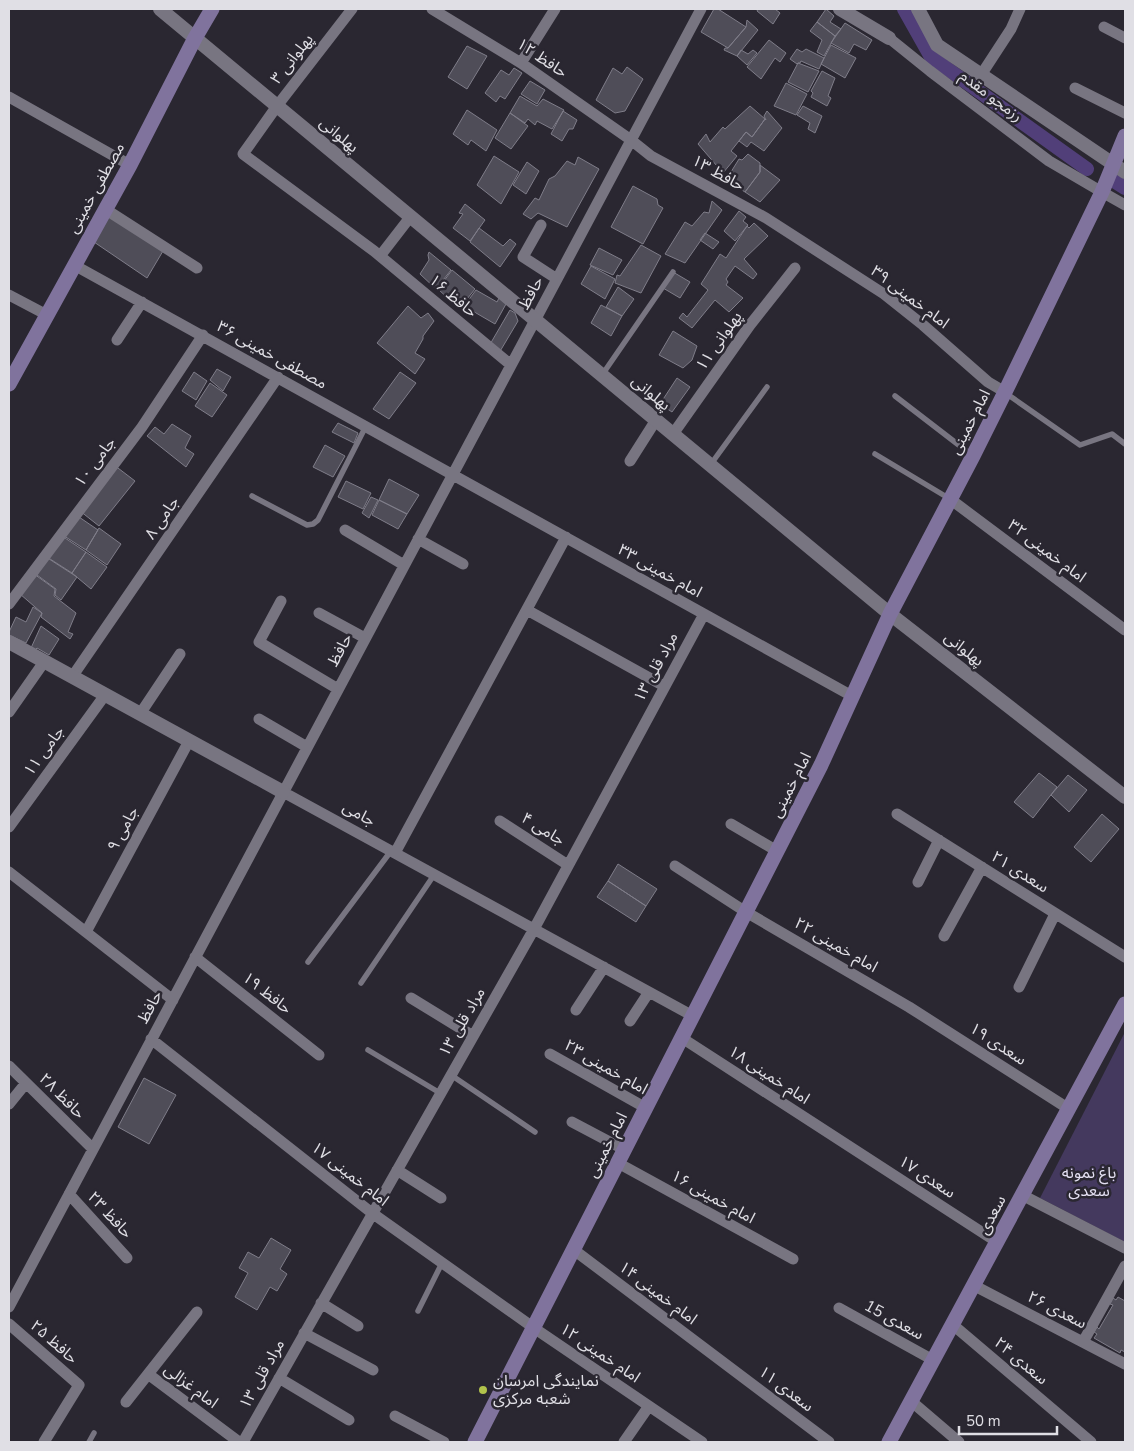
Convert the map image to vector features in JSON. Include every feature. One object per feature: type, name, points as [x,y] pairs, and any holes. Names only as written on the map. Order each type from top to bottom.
[{"type":"main road","name":"مصطفی خمینی","points":[[9,384],[130,165],[195,38],[212,9]]},
{"type":"main road","name":"امام خمینی","points":[[475,1442],[821,765],[890,614],[973,456],[1102,192],[1119,168],[1125,136]]},
{"type":"main road","name":"سعدی","points":[[889,1442],[1125,1005]]},
{"type":"street","name":"پهلوانی","points":[[160,9],[890,614],[1125,797]]},
{"type":"street","name":"پهلوانی ۳","points":[[243,154],[277,106],[352,9]]},
{"type":"street","name":"حافظ ۱۲","points":[[432,9],[521,63],[631,140]]},
{"type":"street","points":[[521,63],[555,9]]},
{"type":"street","name":"حافظ","points":[[9,1307],[701,9]]},
{"type":"street","name":"رزمجو مقدم","points":[[840,9],[889,38],[1048,161],[1125,204]]},
{"type":"street","name":"رزمجو مقدم","points":[[918,9],[937,45],[1119,168]]},
{"type":"street","points":[[981,75],[1011,29],[1020,9]]},
{"type":"street","points":[[1104,27],[1125,38]]},
{"type":"street","points":[[1076,88],[1125,113]]},
{"type":"street","points":[[9,97],[130,165]]},
{"type":"street","name":"حافظ ۱۳","points":[[631,140],[651,156],[766,218],[790,234]]},
{"type":"street","name":"حافظ ۱۶","points":[[243,154],[377,254],[511,365]]},
{"type":"street","points":[[105,209],[197,268]]},
{"type":"street","points":[[377,254],[411,216]]},
{"type":"street","points":[[541,225],[523,257],[557,279]]},
{"type":"street","name":"امام خمینی ۳۹","points":[[790,234],[884,294],[923,324],[988,382],[1005,392]]},
{"type":"street","name":"مصطفی خمینی ۳۶","points":[[74,265],[453,474]]},
{"type":"street","name":"پهلوانی ۱۱","points":[[673,434],[750,325],[795,268]]},
{"type":"street","points":[[9,294],[47,315]]},
{"type":"street","points":[[117,340],[142,302]]},
{"type":"street","name":"جامی ۱۰","points":[[9,604],[142,427],[203,336]]},
{"type":"street","name":"جامی ۸","points":[[72,677],[278,377]]},
{"type":"street","points":[[630,461],[656,420]]},
{"type":"street","name":"امام خمینی ۳۳","points":[[453,474],[852,696]]},
{"type":"street","name":"امام خمینی ۳۲","points":[[950,499],[1125,630]]},
{"type":"street","points":[[345,530],[404,565]]},
{"type":"street","points":[[393,852],[566,537]]},
{"type":"street","points":[[418,539],[463,564]]},
{"type":"street","points":[[281,601],[259,642],[338,689]]},
{"type":"street","points":[[527,610],[664,686]]},
{"type":"street","points":[[319,613],[366,638]]},
{"type":"street","name":"مراد قلی ۱۳","points":[[241,1442],[534,929],[704,614]]},
{"type":"street","name":"جامی","points":[[9,642],[693,1016]]},
{"type":"street","points":[[140,714],[180,654]]},
{"type":"street","points":[[9,712],[44,662]]},
{"type":"street","name":"جامی ۱۱","points":[[9,827],[106,695]]},
{"type":"street","points":[[259,719],[307,747]]},
{"type":"street","name":"جامی ۹","points":[[86,932],[189,740]]},
{"type":"street","name":"سعدی ۲۱","points":[[897,814],[1125,957]]},
{"type":"street","name":"جامی ۴","points":[[500,822],[568,865]]},
{"type":"street","points":[[731,824],[777,851]]},
{"type":"street","points":[[918,882],[939,840]]},
{"type":"street","name":"امام خمینی ۲۲","points":[[675,866],[746,912],[909,1007]]},
{"type":"street","points":[[944,936],[982,867]]},
{"type":"street","points":[[9,872],[172,1000]]},
{"type":"street","points":[[1019,987],[1055,914]]},
{"type":"street","name":"حافظ ۱۹","points":[[195,957],[320,1055]]},
{"type":"street","points":[[576,1010],[604,967]]},
{"type":"street","points":[[630,1022],[649,992]]},
{"type":"street","points":[[411,998],[473,1036]]},
{"type":"street","name":"سعدی ۱۹","points":[[909,1007],[1068,1109]]},
{"type":"street","name":"امام خمینی ۱۸","points":[[682,1038],[840,1140]]},
{"type":"street","name":"امام خمینی ۱۷","points":[[151,1039],[372,1213],[534,1328]]},
{"type":"street","name":"امام خمینی ۲۳","points":[[550,1054],[646,1108]]},
{"type":"street","name":"حافظ ۲۸","points":[[9,1066],[93,1150]]},
{"type":"street","points":[[9,1104],[26,1083]]},
{"type":"street","name":"امام خمینی ۱۶","points":[[572,1122],[621,1156],[793,1259]]},
{"type":"street","name":"سعدی ۱۷","points":[[840,1140],[997,1242]]},
{"type":"street","points":[[397,1170],[441,1198]]},
{"type":"street","name":"حافظ ۲۳","points":[[69,1194],[127,1258]]},
{"type":"street","points":[[1022,1195],[1125,1248]]},
{"type":"street","name":"امام خمینی ۱۴","points":[[574,1250],[723,1362]]},
{"type":"street","points":[[1084,1342],[1125,1266]]},
{"type":"street","name":"سعدی ۲۶","points":[[973,1285],[1125,1364]]},
{"type":"street","points":[[321,1303],[358,1326]]},
{"type":"street","name":"سعدی 15","points":[[839,1308],[934,1360]]},
{"type":"street","points":[[126,1402],[197,1312]]},
{"type":"street","name":"حافظ ۲۵","points":[[9,1324],[79,1385],[44,1442]]},
{"type":"street","name":"سعدی ۲۴","points":[[952,1324],[1091,1442]]},
{"type":"street","name":"امام خمینی ۱۲","points":[[534,1328],[702,1442]]},
{"type":"street","points":[[304,1333],[373,1370]]},
{"type":"street","name":"سعدی ۱۱","points":[[723,1362],[829,1442]]},
{"type":"street","name":"امام غزالی","points":[[148,1374],[241,1442]]},
{"type":"street","points":[[279,1378],[349,1420]]},
{"type":"street","points":[[911,1401],[959,1442]]},
{"type":"street","points":[[624,1442],[649,1406]]},
{"type":"street","points":[[395,1416],[444,1442]]},
{"type":"lane","points":[[602,375],[673,272]]},
{"type":"lane","points":[[710,465],[767,387]]},
{"type":"lane","points":[[1005,392],[1080,445],[1112,434],[1125,444]]},
{"type":"lane","points":[[896,396],[973,456]]},
{"type":"lane","points":[[252,496],[307,524],[313,524],[318,520],[366,426]]},
{"type":"lane","points":[[875,454],[950,499]]},
{"type":"lane","points":[[308,962],[393,852]]},
{"type":"lane","points":[[360,983],[434,875]]},
{"type":"lane","points":[[368,1050],[440,1093]]},
{"type":"lane","points":[[451,1075],[535,1132]]},
{"type":"lane","points":[[418,1311],[442,1263]]},
{"type":"lane","points":[[89,1442],[94,1433]]},
{"type":"green space","name":"باغ نمونه سعدی","points":[[1125,1032],[1125,1242],[1040,1198]]},
{"type":"building","points":[[714,9],[718,9],[746,27],[728,48],[701,32]]},
{"type":"building","points":[[758,9],[775,9],[780,13],[773,24],[757,11]]},
{"type":"building","points":[[826,9],[834,16],[830,22],[841,29],[835,36],[817,22]]},
{"type":"building","points":[[747,20],[758,30],[737,56],[724,50],[728,48],[746,27]]},
{"type":"building","points":[[817,22],[835,36],[824,56],[817,52],[822,40],[810,31]]},
{"type":"building","points":[[845,23],[872,40],[866,50],[854,44],[849,53],[831,43]]},
{"type":"building","points":[[769,40],[786,53],[780,62],[775,58],[761,79],[747,67]]},
{"type":"building","points":[[831,45],[856,58],[845,78],[821,64]]},
{"type":"building","points":[[467,46],[487,56],[467,89],[448,77]]},
{"type":"building","points":[[797,49],[802,52],[806,49],[824,58],[819,69],[801,61],[797,64],[790,59]]},
{"type":"building","points":[[741,50],[748,54],[753,50],[757,53],[747,65],[737,56]]},
{"type":"building","points":[[798,63],[819,71],[808,92],[788,82]]},
{"type":"building","points":[[627,67],[643,79],[625,111],[615,113],[596,100],[613,68],[622,74]]},
{"type":"building","points":[[514,68],[522,73],[505,99],[500,96],[496,102],[485,93],[501,70],[509,75]]},
{"type":"building","points":[[822,71],[835,78],[828,96],[831,98],[827,106],[811,97],[813,93],[811,91]]},
{"type":"building","points":[[530,81],[545,90],[537,104],[521,94]]},
{"type":"building","points":[[786,83],[807,94],[796,115],[774,106]]},
{"type":"building","points":[[520,96],[537,106],[543,99],[564,110],[552,129],[537,121],[535,125],[528,119],[525,123],[510,113]]},
{"type":"building","points":[[750,106],[765,119],[752,137],[746,132],[731,151],[737,156],[723,173],[698,144],[706,134],[710,142],[723,127],[725,129]]},
{"type":"building","points":[[803,106],[822,116],[815,133],[808,129],[810,123],[797,115]]},
{"type":"building","points":[[467,110],[497,130],[486,151],[471,140],[468,145],[453,134]]},
{"type":"building","points":[[563,111],[577,120],[573,129],[569,129],[562,141],[551,134]]},
{"type":"building","points":[[767,111],[782,128],[764,151],[751,142],[747,147],[739,141],[746,132],[752,137],[766,120],[764,116]]},
{"type":"building","points":[[510,113],[528,126],[511,149],[495,138]]},
{"type":"building","points":[[748,154],[760,163],[760,172],[745,192],[726,180],[739,159],[742,160]]},
{"type":"building","points":[[494,156],[519,172],[501,204],[477,185]]},
{"type":"building","points":[[578,157],[599,169],[567,227],[538,213],[531,219],[523,214],[535,198],[539,200],[549,179],[555,176],[567,161],[575,165]]},
{"type":"building","points":[[527,162],[539,171],[526,194],[513,185]]},
{"type":"building","points":[[760,165],[780,180],[760,202],[745,192],[760,172]]},
{"type":"building","points":[[633,186],[657,199],[658,205],[663,208],[643,244],[611,227]]},
{"type":"building","points":[[712,201],[722,210],[685,263],[665,254],[685,222],[692,226],[704,212],[709,213]]},
{"type":"building","points":[[465,204],[485,220],[470,241],[453,228],[463,214],[459,213]]},
{"type":"building","points":[[739,211],[746,217],[743,221],[748,225],[735,241],[724,231]]},
{"type":"building","points":[[109,214],[163,251],[147,278],[94,242]]},
{"type":"building","points":[[754,223],[768,236],[744,259],[757,274],[753,279],[735,266],[726,279],[728,282],[726,285],[743,298],[729,312],[715,300],[692,328],[679,318],[683,313],[687,317],[708,290],[701,284],[720,254],[726,258],[747,226],[749,228]]},
{"type":"building","points":[[479,228],[503,246],[510,239],[516,244],[500,267],[470,242]]},
{"type":"building","points":[[705,233],[719,242],[713,249],[700,240]]},
{"type":"building","points":[[641,245],[661,256],[641,293],[615,283],[617,275],[620,276]]},
{"type":"building","points":[[599,248],[622,260],[613,275],[590,265]]},
{"type":"building","points":[[429,252],[451,270],[436,289],[420,274],[429,260]]},
{"type":"building","points":[[591,266],[615,279],[605,299],[581,284]]},
{"type":"building","points":[[452,270],[475,289],[463,304],[456,299],[453,303],[438,289]]},
{"type":"building","points":[[673,272],[690,282],[680,298],[663,288]]},
{"type":"building","points":[[618,287],[634,299],[622,316],[606,307]]},
{"type":"building","points":[[476,290],[497,302],[499,298],[506,304],[495,324],[464,306]]},
{"type":"building","points":[[601,305],[622,316],[611,336],[591,323]]},
{"type":"building","points":[[408,306],[421,318],[428,313],[434,321],[423,336],[415,353],[425,359],[415,374],[377,343]]},
{"type":"building","points":[[510,310],[515,313],[518,321],[499,353],[489,346]]},
{"type":"building","points":[[673,331],[697,346],[692,360],[683,368],[659,355]]},
{"type":"building","points":[[217,369],[231,377],[223,391],[210,380]]},
{"type":"building","points":[[194,372],[207,381],[196,400],[182,391]]},
{"type":"building","points":[[400,372],[416,383],[389,419],[373,409]]},
{"type":"building","points":[[677,378],[690,387],[672,412],[660,404]]},
{"type":"building","points":[[210,383],[227,395],[212,417],[195,406]]},
{"type":"building","points":[[338,423],[358,433],[354,443],[332,432]]},
{"type":"building","points":[[172,424],[191,436],[185,448],[194,454],[186,467],[147,436],[155,427],[164,434]]},
{"type":"building","points":[[325,445],[345,456],[333,477],[313,467]]},
{"type":"building","points":[[114,465],[135,481],[99,526],[80,511]]},
{"type":"building","points":[[389,479],[419,495],[407,514],[379,500]]},
{"type":"building","points":[[346,481],[371,493],[363,509],[338,497]]},
{"type":"building","points":[[371,497],[378,500],[369,518],[362,513]]},
{"type":"building","points":[[379,500],[407,514],[398,529],[372,515]]},
{"type":"building","points":[[79,517],[98,530],[86,550],[61,534]]},
{"type":"building","points":[[99,528],[121,544],[107,565],[86,550]]},
{"type":"building","points":[[62,536],[86,552],[72,573],[47,557]]},
{"type":"building","points":[[86,552],[107,567],[91,589],[72,573]]},
{"type":"building","points":[[46,557],[77,577],[61,600],[55,595],[56,589],[37,575]]},
{"type":"building","points":[[34,574],[55,589],[54,596],[76,613],[68,632],[73,634],[70,639],[41,617],[42,613],[20,594]]},
{"type":"building","points":[[33,607],[42,613],[26,643],[9,635],[16,617],[26,622]]},
{"type":"building","points":[[41,626],[59,639],[49,655],[37,648],[34,651],[31,648]]},
{"type":"building","points":[[1039,773],[1057,787],[1033,818],[1014,802]]},
{"type":"building","points":[[1068,775],[1087,790],[1069,812],[1051,795]]},
{"type":"building","points":[[1102,814],[1119,829],[1091,862],[1074,847]]},
{"type":"building","points":[[618,864],[657,889],[646,906],[608,881]]},
{"type":"building","points":[[608,881],[646,906],[636,922],[597,897]]},
{"type":"building","points":[[144,1078],[176,1095],[149,1144],[118,1127]]},
{"type":"building","points":[[271,1238],[291,1250],[280,1269],[287,1274],[277,1291],[270,1287],[257,1310],[235,1297],[248,1273],[239,1268],[248,1252],[259,1258]]},
{"type":"building","points":[[1118,1297],[1125,1301],[1125,1352],[1121,1350],[1120,1353],[1094,1338],[1097,1334],[1094,1332],[1097,1327],[1099,1329],[1113,1305],[1110,1304],[1113,1298],[1116,1300]]},
{"type":"waterway","points":[[904,9],[931,57],[1087,169]]},
{"type":"waterway","points":[[1114,181],[1125,188]]},
{"type":"place","name":"نمایندگی امرسان شعبه مرکزی","points":[[483,1390]]}]
